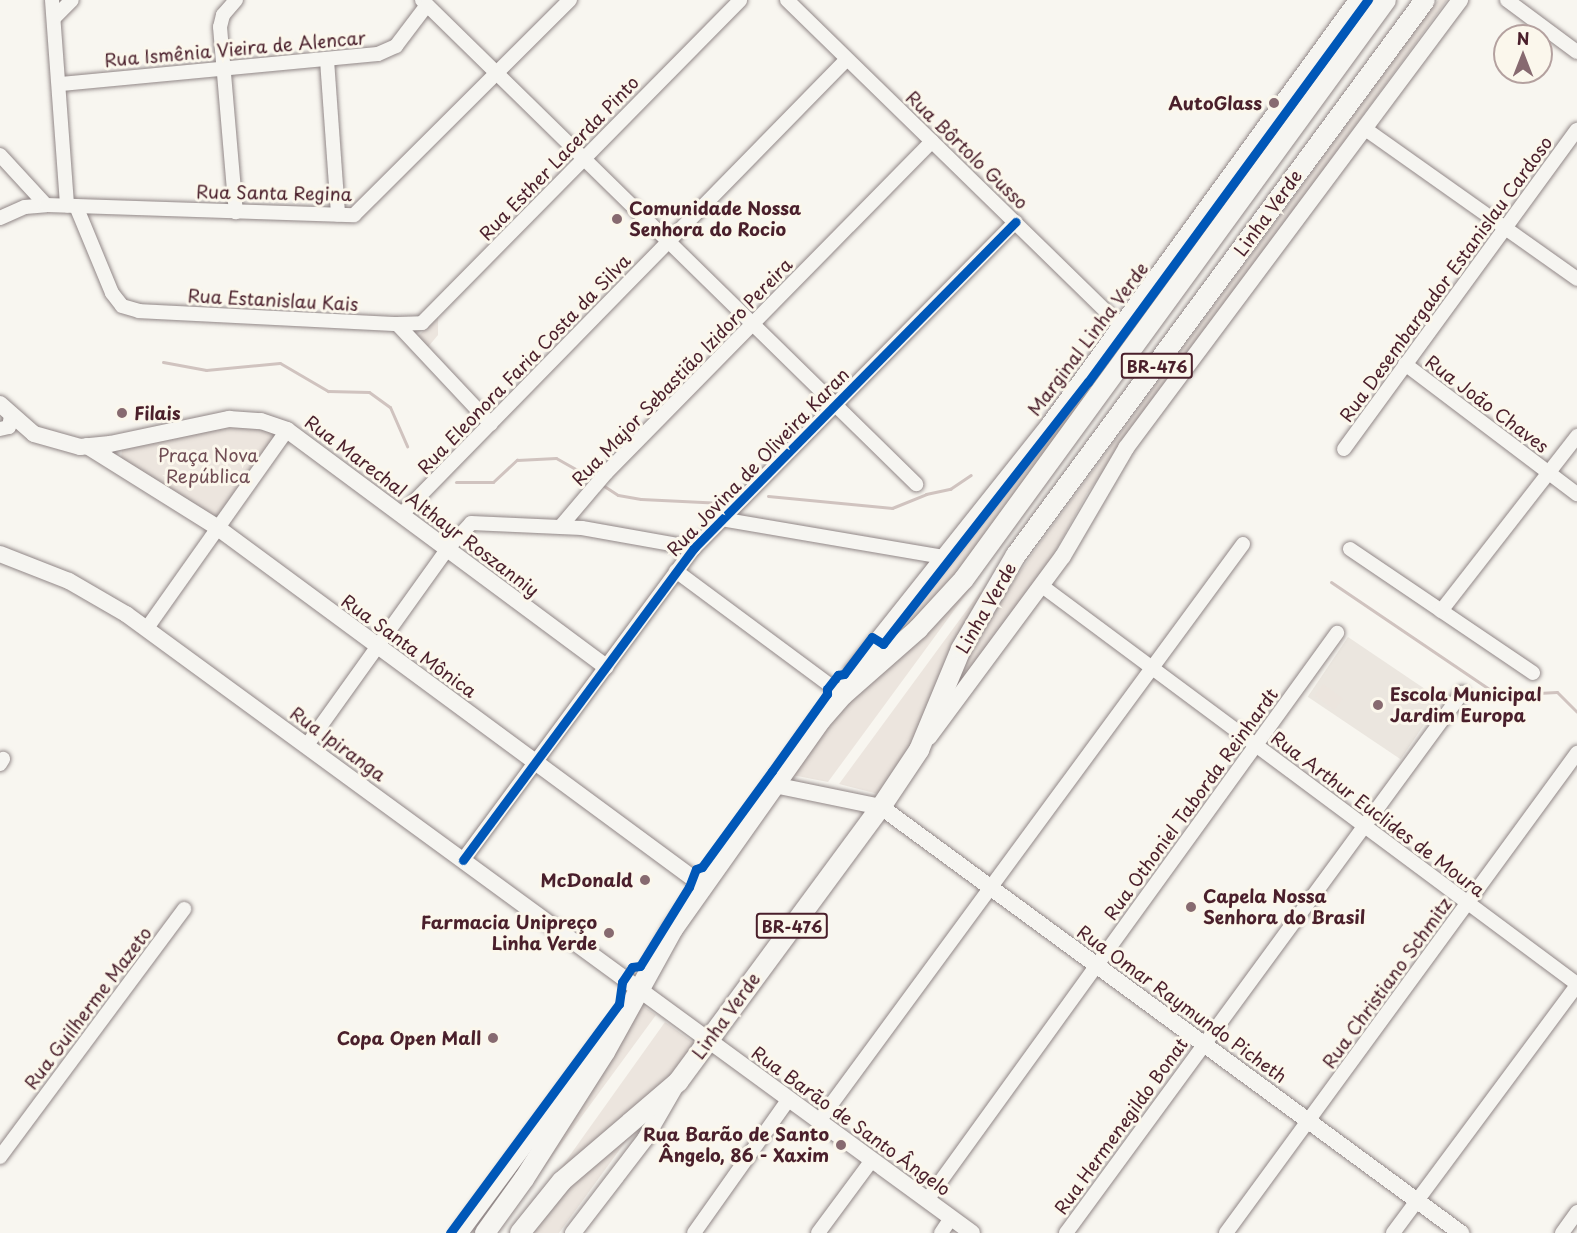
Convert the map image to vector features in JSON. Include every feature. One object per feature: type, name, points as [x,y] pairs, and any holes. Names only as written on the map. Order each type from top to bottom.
[{"type":"highway","name":"Linha Verde","points":[[485,1233],[578,1096],[702,885],[774,785],[843,695],[918,629],[964,579],[1386,0]]},
{"type":"highway","name":"Linha Verde","points":[[520,1233],[562,1181],[678,1082],[881,807],[919,750],[961,649],[1016,555],[1425,0]]},
{"type":"main road","name":"Marginal Linha Verde","points":[[843,695],[852,672],[1050,423],[1357,0]]},
{"type":"main road","points":[[919,750],[1042,586],[1126,447],[1460,0]]},
{"type":"main road","name":"Rua Marechal Althayr Roszanniy","points":[[4,416],[34,434],[62,444],[87,446],[229,419],[261,421],[287,430],[606,667]]},
{"type":"main road","name":"Rua Santa Mônica","points":[[87,446],[218,528],[702,885]]},
{"type":"main road","name":"Rua Ipiranga","points":[[0,554],[86,589],[147,628],[639,989]]},
{"type":"main road","points":[[774,785],[881,807]]},
{"type":"main road","name":"Rua Omar Raymundo Picheth","points":[[881,807],[1461,1233]]},
{"type":"main road","name":"Rua Barão de Santo Ângelo","points":[[639,989],[972,1233]]},
{"type":"main road","points":[[460,1233],[629,1007]]},
{"type":"main road","points":[[573,1233],[645,1139],[678,1082]]},
{"type":"street","name":"Rua Estanislau Kais","points":[[52,0],[71,206],[112,293],[122,306],[130,309],[397,324]]},
{"type":"street","points":[[54,18],[72,0]]},
{"type":"street","points":[[236,0],[220,20],[236,212]]},
{"type":"street","name":"Rua Santa Regina","points":[[0,218],[25,207],[46,205],[338,215],[361,212],[570,0]]},
{"type":"street","name":"Rua Esther Lacerda Pinto","points":[[397,324],[422,323],[740,0]]},
{"type":"street","name":"Rua Bôrtolo Gusso","points":[[787,0],[1121,326]]},
{"type":"street","points":[[1507,0],[1577,52]]},
{"type":"street","points":[[424,2],[916,484]]},
{"type":"street","name":"Rua Ismênia Vieira de Alencar","points":[[61,84],[327,60],[388,51],[404,38],[424,2]]},
{"type":"street","name":"Rua Eleonora Faria Costa da Silva","points":[[402,514],[847,59]]},
{"type":"street","points":[[327,60],[338,215]]},
{"type":"street","points":[[1364,128],[1577,279]]},
{"type":"street","name":"Rua Desembargador Estanislau Cardoso","points":[[1344,449],[1577,130]]},
{"type":"street","name":"Rua Major Sebastião Izidoro Pereira","points":[[561,526],[606,473],[932,141]]},
{"type":"street","points":[[0,155],[46,205]]},
{"type":"street","name":"Rua Jovina de Oliveira Karan","points":[[463,860],[694,548],[1015,222]]},
{"type":"street","points":[[397,324],[491,424]]},
{"type":"street","name":"Rua João Chaves","points":[[1405,364],[1577,494]]},
{"type":"street","points":[[147,628],[287,430]]},
{"type":"street","points":[[1441,611],[1577,436]]},
{"type":"street","points":[[721,519],[944,557]]},
{"type":"street","points":[[307,745],[466,526],[478,521],[561,526],[694,548]]},
{"type":"street","points":[[819,1121],[1243,544]]},
{"type":"street","points":[[1350,549],[1533,674]]},
{"type":"street","points":[[676,571],[843,695]]},
{"type":"street","name":"Rua Arthur Euclides de Moura","points":[[1042,586],[1577,985]]},
{"type":"street","name":"Rua Othoniel Taborda Reinhardt","points":[[927,1200],[1337,633]]},
{"type":"street","name":"Rua Hermenegildo Bonat","points":[[1066,1233],[1462,693]]},
{"type":"street","name":"Rua Christiano Schmitz","points":[[1226,1233],[1577,753]]},
{"type":"street","name":"Rua Guilherme Mazeto","points":[[0,1157],[184,909]]},
{"type":"street","points":[[1393,1233],[1577,985]]},
{"type":"street","points":[[694,1233],[789,1099]]},
{"type":"street","points":[[818,1233],[872,1160]]},
{"type":"street","points":[[1562,1233],[1577,1212]]},
{"type":"street","points":[[941,1233],[951,1218]]},
{"type":"shaded area","name":"Escola Municipal Jardim Europa","points":[[1348,637],[1441,700],[1401,759],[1308,697]]},
{"type":"green space","points":[[1370,0],[1380,0],[960,573],[916,620],[882,649],[876,645],[892,638],[994,501],[1074,404]]},
{"type":"green space","points":[[1438,0],[1447,0],[1087,494],[1035,588],[955,691],[975,639],[1034,551]]},
{"type":"green space","points":[[438,317],[438,335],[428,347],[418,336]]},
{"type":"green space","name":"Praça Nova República","points":[[228,424],[272,430],[275,440],[217,519],[121,459],[122,449]]},
{"type":"green space","points":[[969,584],[972,586],[828,782],[792,775],[838,710]]},
{"type":"green space","points":[[980,592],[983,594],[913,743],[893,774],[878,794],[839,784]]},
{"type":"green space","points":[[1323,684],[1343,699],[1335,710],[1315,695]]},
{"type":"green space","points":[[639,1003],[656,1015],[527,1191]]},
{"type":"green space","points":[[665,1022],[695,1044],[664,1082],[538,1200]]},
{"type":"green space","points":[[631,1134],[559,1233],[531,1233],[564,1190]]},
{"type":"waterway","points":[[163,362],[206,370],[280,363],[328,391],[369,392],[390,407],[407,446]]},
{"type":"waterway","points":[[456,482],[493,482],[517,460],[556,458],[595,480]]},
{"type":"waterway","points":[[768,496],[892,508],[926,494],[950,489],[971,475]]},
{"type":"waterway","points":[[601,484],[618,495],[641,499],[723,503]]},
{"type":"waterway","points":[[1331,582],[1498,695],[1557,692],[1577,712]]},
{"type":"cycle path","points":[[450,1233],[619,1004],[622,982],[632,967],[640,966],[689,887],[696,869],[702,867],[772,771],[827,694],[827,689],[838,675],[844,674],[872,637],[883,644],[1088,382],[1368,0]]},
{"type":"cycle path","points":[[463,860],[694,548],[1015,222]]},
{"type":"place","name":"AutoGlass","points":[[1274,103]]},
{"type":"place","name":"Comunidade Nossa Senhora do Rocio","points":[[617,219]]},
{"type":"place","name":"Filais","points":[[122,413]]},
{"type":"place","name":"Escola Municipal Jardim Europa","points":[[1378,705]]},
{"type":"place","name":"McDonald","points":[[645,880]]},
{"type":"place","name":"Capela Nossa Senhora do Brasil","points":[[1191,907]]},
{"type":"place","name":"Farmacia Unipreço Linha Verde","points":[[609,933]]},
{"type":"place","name":"Copa Open Mall","points":[[493,1038]]},
{"type":"place","name":"Rua Barão de Santo Ângelo, 86 - Xaxim","points":[[841,1145]]}]
